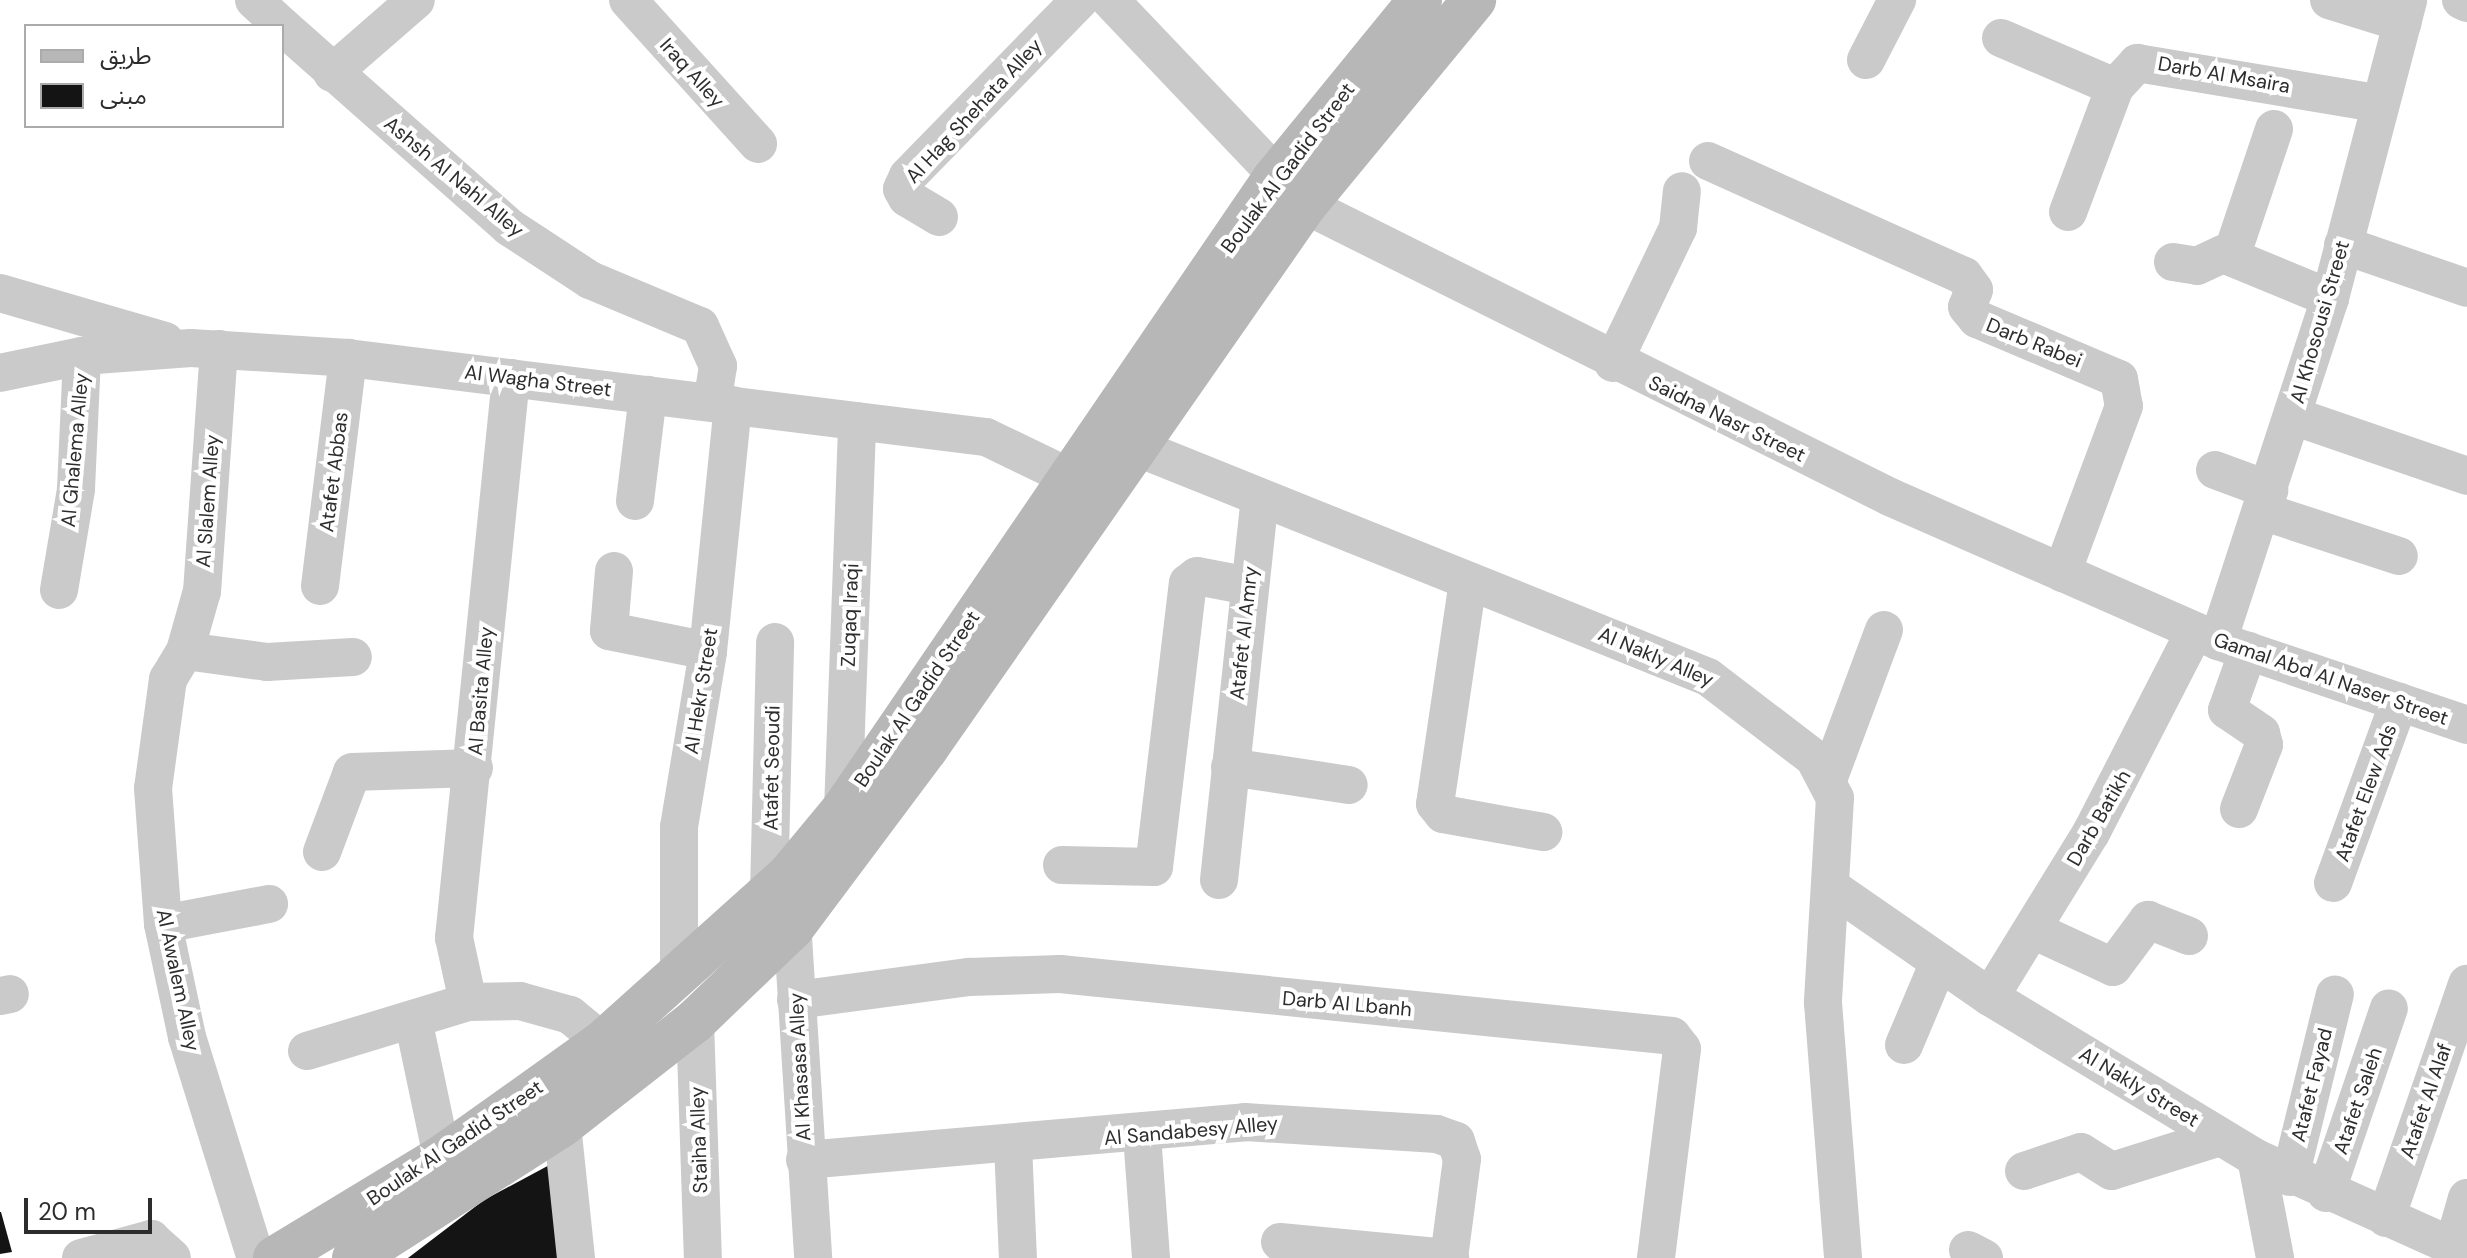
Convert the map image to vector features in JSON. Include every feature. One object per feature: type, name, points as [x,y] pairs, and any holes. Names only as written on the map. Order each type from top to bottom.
[{"type":"street","name":"Ashsh Al Nahl Alley","points":[[254,0],[280,24]]},
{"type":"street","points":[[332,73],[416,0]]},
{"type":"street","name":"Iraq Alley","points":[[628,0],[758,144]]},
{"type":"street","name":"Al Hag Shehata Alley","points":[[939,217],[907,198],[902,189],[908,176],[1080,0]]},
{"type":"street","points":[[1110,0],[1290,192]]},
{"type":"street","name":"Boulak Al Gadid Street","points":[[354,1258],[562,1125],[695,1021],[1117,440],[1420,0]]},
{"type":"street","name":"Boulak Al Gadid Street","points":[[1290,192],[1474,0]]},
{"type":"street","points":[[1866,60],[1897,0]]},
{"type":"street","points":[[2329,0],[2406,12]]},
{"type":"street","points":[[2461,0],[2467,3]]},
{"type":"street","name":"Al Khosousi Street","points":[[2220,641],[2330,298],[2406,12]]},
{"type":"street","name":"Ashsh Al Nahl Alley","points":[[284,28],[509,227],[590,280],[700,326],[718,366],[723,404]]},
{"type":"street","points":[[2001,38],[2115,87],[2068,212]]},
{"type":"street","name":"Darb Al Msaira","points":[[2115,87],[2123,72],[2154,61],[2381,104]]},
{"type":"street","points":[[2231,257],[2274,129]]},
{"type":"street","name":"Darb Rabei","points":[[1708,161],[1964,276],[1974,290],[1967,307],[1977,319],[2119,379],[2124,406],[2062,573]]},
{"type":"street","points":[[1613,363],[1678,228],[1682,191]]},
{"type":"street","name":"Saidna Nasr Street","points":[[1290,192],[1613,363],[2062,573],[2220,641]]},
{"type":"street","points":[[2343,245],[2467,288]]},
{"type":"street","points":[[2173,262],[2197,266],[2214,254],[2231,257],[2330,298]]},
{"type":"street","points":[[0,293],[205,349]]},
{"type":"street","name":"Al Wagha Street","points":[[0,373],[82,356],[205,349],[348,358],[986,437],[1067,476]]},
{"type":"street","name":"Al Slalem Alley","points":[[185,651],[202,591],[205,349]]},
{"type":"street","name":"Al Ghalema Alley","points":[[59,590],[76,489],[82,356]]},
{"type":"street","name":"Atafet Abbas","points":[[320,586],[348,358]]},
{"type":"street","name":"Al Basita Alley","points":[[468,1002],[454,938],[474,768],[511,378]]},
{"type":"street","points":[[635,501],[648,395]]},
{"type":"street","name":"Al Hekr Street","points":[[679,977],[679,827],[708,651],[723,404]]},
{"type":"street","points":[[2293,416],[2467,476]]},
{"type":"street","name":"Zuqaq Iraqi","points":[[843,810],[857,421]]},
{"type":"street","name":"Boulak Al Gadid Street","points":[[275,1258],[442,1157],[603,1042],[679,977],[783,899],[1067,476],[1117,440]]},
{"type":"street","name":"Al Nakly Alley","points":[[1117,440],[1708,677],[1829,777]]},
{"type":"street","points":[[2215,470],[2265,501],[2399,556]]},
{"type":"street","name":"Atafet Al Amry","points":[[1219,880],[1260,498]]},
{"type":"street","points":[[614,571],[609,631],[708,651]]},
{"type":"street","points":[[1062,865],[1154,867],[1188,583],[1197,576],[1249,586]]},
{"type":"street","points":[[1468,581],[1435,804],[1443,814],[1543,832]]},
{"type":"street","points":[[1843,1258],[1836,1115],[1824,1053],[1836,819],[1829,777],[1884,630]]},
{"type":"street","points":[[2220,641],[2227,710],[2261,733],[2264,745],[2239,809]]},
{"type":"street","name":"Gamal Abd Al Naser Street","points":[[2220,641],[2467,725]]},
{"type":"street","name":"Darb Batikh","points":[[1990,997],[2220,641]]},
{"type":"street","name":"Atafet Seoudi","points":[[775,642],[783,899]]},
{"type":"street","points":[[185,651],[267,662],[353,657]]},
{"type":"street","name":"Al Awalem Alley","points":[[185,651],[168,679],[153,788],[163,924],[187,1037],[256,1258]]},
{"type":"street","name":"Atafet Elew Ads","points":[[2333,883],[2399,702]]},
{"type":"street","points":[[1230,767],[1349,785]]},
{"type":"street","points":[[322,852],[352,772],[474,768]]},
{"type":"street","name":"Al Nakly Street","points":[[1831,887],[1990,997],[2256,1158],[2290,1177],[2460,1250]]},
{"type":"street","name":"Al Khasasa Alley","points":[[783,899],[796,1000],[813,1258]]},
{"type":"street","points":[[163,924],[269,904]]},
{"type":"street","points":[[2033,930],[2113,967],[2148,920],[2189,936]]},
{"type":"street","points":[[1904,1045],[1939,962]]},
{"type":"street","name":"Darb Al Lbanh","points":[[796,1000],[969,977],[1060,974],[1672,1036],[1682,1049],[1656,1258]]},
{"type":"street","name":"Atafet Al Alaf","points":[[2386,1218],[2454,1061],[2467,984]]},
{"type":"street","name":"Atafet Fayad","points":[[2290,1177],[2335,994]]},
{"type":"street","points":[[307,1051],[468,1002],[520,1001],[570,1015],[603,1042]]},
{"type":"street","name":"Atafet Saleh","points":[[2326,1193],[2389,1008]]},
{"type":"street","points":[[413,1019],[442,1157]]},
{"type":"street","name":"Staiha Alley","points":[[695,1021],[703,1258]]},
{"type":"street","name":"Al Sandabesy Alley","points":[[805,1160],[1142,1135],[1245,1122],[1344,1123],[1450,1137],[1462,1159],[1450,1258]]},
{"type":"street","points":[[562,1125],[576,1258]]},
{"type":"street","points":[[1142,1135],[1151,1258]]},
{"type":"street","points":[[2024,1171],[2081,1152],[2112,1171],[2220,1137]]},
{"type":"street","points":[[1013,1145],[1018,1258]]},
{"type":"street","points":[[2256,1158],[2275,1258]]},
{"type":"street","points":[[2460,1250],[2467,1198]]},
{"type":"street","points":[[81,1258],[151,1239],[172,1258]]},
{"type":"street","points":[[1280,1242],[1450,1258]]},
{"type":"building","points":[[555,1162],[560,1258],[408,1258],[484,1200]]},
{"type":"building","points":[[0,1212],[12,1252],[0,1254]]}]
